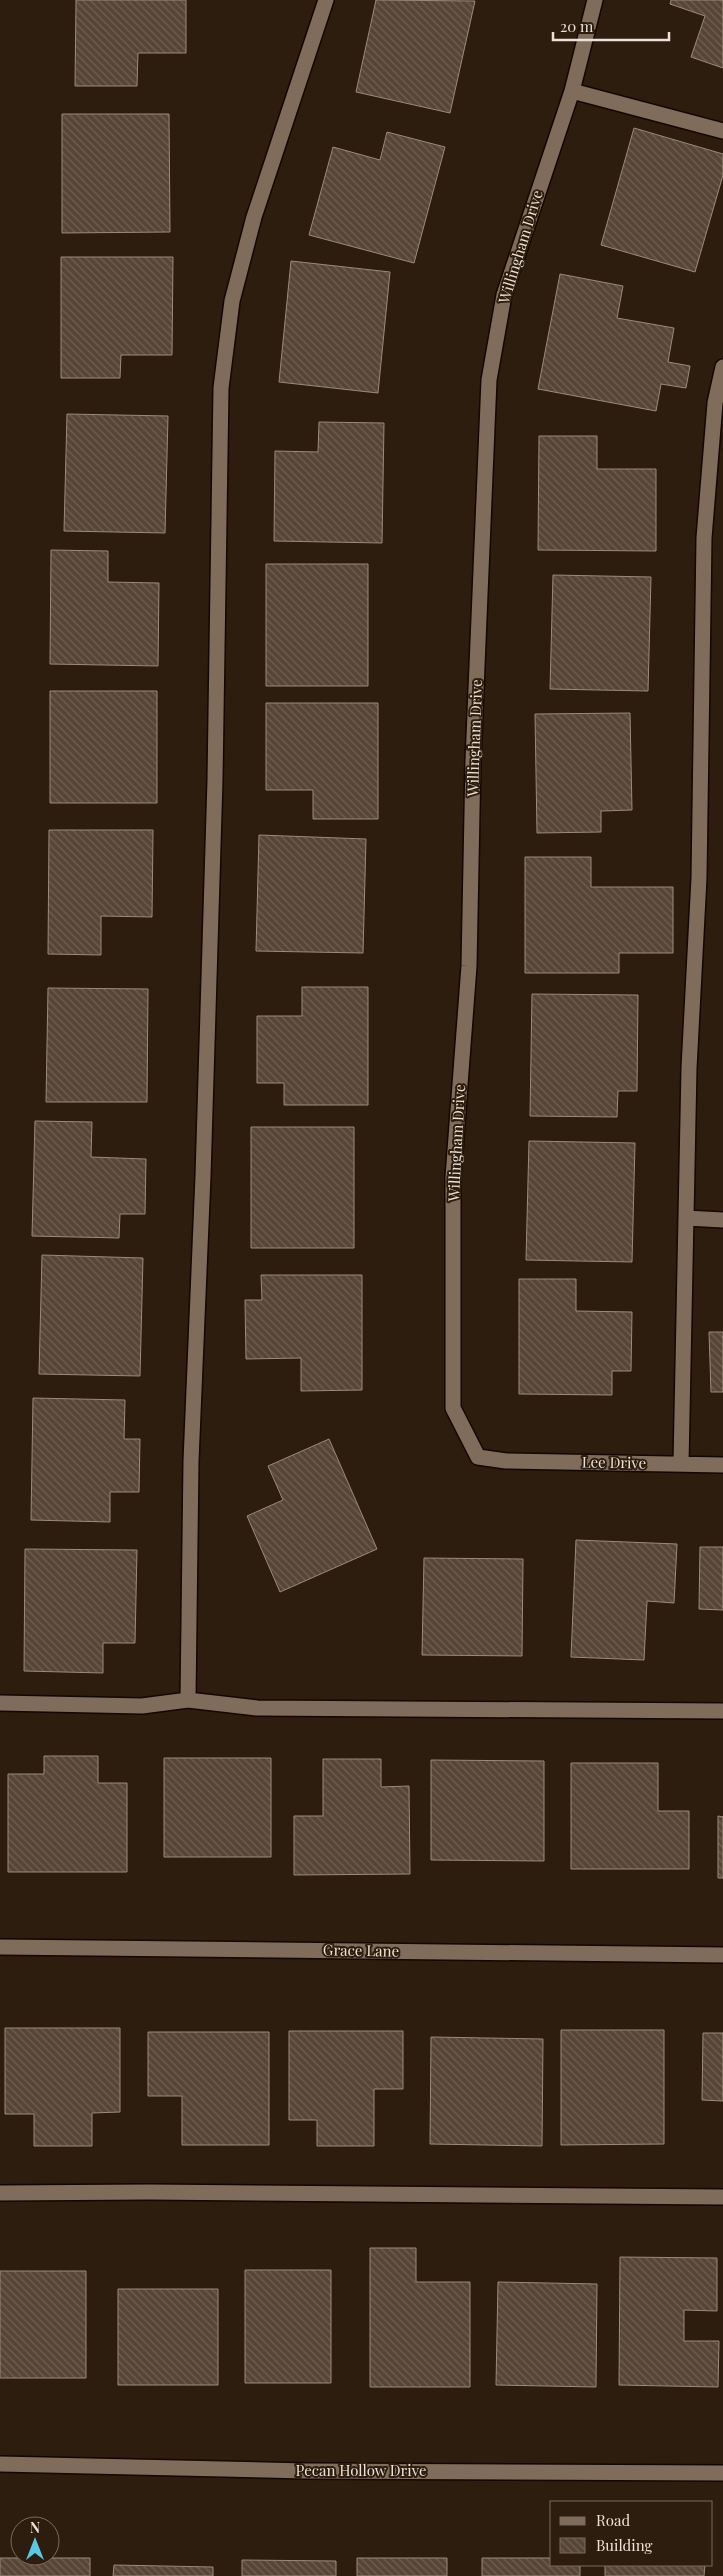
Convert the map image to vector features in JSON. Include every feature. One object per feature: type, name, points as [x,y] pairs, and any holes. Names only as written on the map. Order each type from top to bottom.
[{"type":"street","points":[[188,1700],[191,1461],[203,1176],[215,780],[221,388],[232,301],[254,217],[326,0]]},
{"type":"street","name":"Willingham Drive","points":[[506,1461],[478,1458],[453,1408],[453,1177],[469,966],[474,761],[489,380],[504,295],[572,91],[595,0]]},
{"type":"street","points":[[572,91],[723,132]]},
{"type":"street","points":[[681,1464],[689,1068],[699,878],[704,538],[715,403],[723,367]]},
{"type":"street","points":[[686,1218],[723,1220]]},
{"type":"street","name":"Lee Drive","points":[[506,1461],[723,1464]]},
{"type":"street","points":[[0,1703],[142,1706],[188,1700],[257,1708],[723,1711]]},
{"type":"street","name":"Grace Lane","points":[[0,1947],[723,1955]]},
{"type":"street","points":[[0,2194],[158,2192],[723,2197]]},
{"type":"street","name":"Pecan Hollow Drive","points":[[0,2464],[306,2471],[723,2473]]},
{"type":"building","points":[[76,0],[186,0],[186,53],[138,53],[137,86],[75,86]]},
{"type":"building","points":[[376,0],[475,1],[450,113],[356,92]]},
{"type":"building","points":[[671,0],[723,0],[723,68],[691,57],[705,16],[670,4]]},
{"type":"building","points":[[62,114],[169,114],[170,232],[62,233]]},
{"type":"building","points":[[634,128],[723,154],[723,175],[695,272],[601,245]]},
{"type":"building","points":[[387,132],[445,147],[414,263],[309,235],[333,147],[380,160]]},
{"type":"building","points":[[61,257],[173,257],[172,355],[121,355],[120,378],[61,378]]},
{"type":"building","points":[[291,261],[390,272],[378,393],[279,382]]},
{"type":"building","points":[[560,274],[623,286],[617,318],[674,328],[668,362],[690,366],[686,388],[661,384],[656,411],[538,389]]},
{"type":"building","points":[[67,414],[168,416],[165,533],[64,531]]},
{"type":"building","points":[[319,422],[384,423],[382,543],[274,541],[275,451],[318,452]]},
{"type":"building","points":[[539,436],[597,436],[597,469],[656,469],[656,551],[538,550]]},
{"type":"building","points":[[51,550],[108,551],[108,582],[159,583],[158,666],[50,664]]},
{"type":"building","points":[[266,564],[368,564],[368,686],[266,686]]},
{"type":"building","points":[[553,575],[651,577],[648,691],[550,689]]},
{"type":"building","points":[[50,691],[157,691],[157,803],[50,803]]},
{"type":"building","points":[[266,703],[378,703],[378,819],[313,819],[313,790],[266,790]]},
{"type":"building","points":[[630,713],[632,810],[601,811],[601,832],[537,833],[535,714]]},
{"type":"building","points":[[49,830],[153,830],[152,917],[101,916],[101,955],[48,954]]},
{"type":"building","points":[[259,835],[366,839],[363,953],[256,951]]},
{"type":"building","points":[[525,857],[591,857],[591,887],[673,887],[673,953],[619,953],[619,973],[525,973]]},
{"type":"building","points":[[302,987],[368,987],[368,1105],[284,1105],[284,1083],[257,1083],[257,1016],[302,1016]]},
{"type":"building","points":[[48,988],[148,989],[147,1102],[46,1102]]},
{"type":"building","points":[[532,994],[638,995],[637,1091],[618,1091],[617,1117],[530,1116]]},
{"type":"building","points":[[35,1121],[92,1122],[91,1157],[146,1159],[145,1214],[120,1214],[119,1238],[32,1236]]},
{"type":"building","points":[[251,1127],[354,1127],[354,1248],[251,1248]]},
{"type":"building","points":[[529,1141],[635,1143],[632,1262],[526,1260]]},
{"type":"building","points":[[42,1255],[143,1258],[140,1376],[39,1374]]},
{"type":"building","points":[[261,1275],[362,1275],[362,1390],[301,1391],[301,1358],[246,1359],[245,1300],[262,1300]]},
{"type":"building","points":[[519,1279],[576,1279],[576,1311],[632,1312],[631,1371],[612,1371],[612,1395],[519,1394]]},
{"type":"building","points":[[709,1332],[723,1332],[723,1392],[711,1392]]},
{"type":"building","points":[[33,1398],[125,1400],[124,1439],[140,1439],[139,1492],[110,1492],[110,1522],[31,1520]]},
{"type":"building","points":[[329,1439],[377,1549],[280,1592],[247,1516],[283,1500],[268,1466]]},
{"type":"building","points":[[576,1540],[677,1544],[674,1603],[647,1601],[644,1660],[571,1657]]},
{"type":"building","points":[[700,1547],[723,1547],[723,1610],[699,1609]]},
{"type":"building","points":[[25,1549],[137,1550],[135,1643],[103,1643],[103,1673],[24,1671]]},
{"type":"building","points":[[424,1558],[523,1559],[522,1656],[422,1655]]},
{"type":"building","points":[[44,1756],[98,1756],[98,1783],[127,1783],[127,1872],[8,1872],[8,1774],[44,1774]]},
{"type":"building","points":[[164,1758],[271,1758],[271,1857],[164,1857]]},
{"type":"building","points":[[323,1759],[381,1759],[381,1787],[409,1786],[410,1874],[294,1875],[294,1816],[323,1816]]},
{"type":"building","points":[[431,1760],[544,1761],[544,1861],[431,1860]]},
{"type":"building","points":[[571,1763],[658,1763],[658,1811],[689,1811],[689,1869],[571,1869]]},
{"type":"building","points":[[718,1816],[723,1817],[723,1878],[718,1878]]},
{"type":"building","points":[[5,2028],[120,2028],[120,2112],[92,2113],[92,2146],[34,2146],[34,2114],[5,2114]]},
{"type":"building","points":[[561,2030],[664,2030],[664,2144],[561,2145]]},
{"type":"building","points":[[289,2031],[403,2031],[403,2089],[374,2089],[374,2146],[317,2146],[317,2120],[289,2120]]},
{"type":"building","points":[[148,2032],[269,2032],[269,2145],[182,2145],[182,2096],[148,2096]]},
{"type":"building","points":[[703,2033],[723,2033],[723,2101],[702,2100]]},
{"type":"building","points":[[431,2037],[543,2039],[542,2146],[430,2144]]},
{"type":"building","points":[[370,2248],[416,2248],[416,2282],[470,2282],[470,2387],[370,2387]]},
{"type":"building","points":[[620,2257],[717,2258],[717,2311],[684,2310],[684,2341],[719,2341],[718,2387],[619,2385]]},
{"type":"building","points":[[245,2270],[331,2270],[331,2383],[245,2383]]},
{"type":"building","points":[[0,2271],[86,2271],[86,2378],[0,2378]]},
{"type":"building","points":[[498,2282],[597,2284],[596,2387],[496,2385]]},
{"type":"building","points":[[118,2289],[218,2289],[218,2385],[118,2385]]},
{"type":"building","points":[[0,2558],[10,2558],[10,2566],[60,2566],[60,2558],[90,2558],[90,2576],[0,2576]]},
{"type":"building","points":[[357,2558],[447,2558],[447,2576],[357,2576]]},
{"type":"building","points":[[482,2558],[550,2558],[550,2566],[580,2566],[580,2576],[482,2576]]},
{"type":"building","points":[[242,2560],[336,2561],[336,2576],[242,2576]]},
{"type":"building","points":[[114,2565],[213,2567],[213,2576],[113,2576]]},
{"type":"building","points":[[605,2566],[705,2566],[704,2576],[605,2576]]}]
